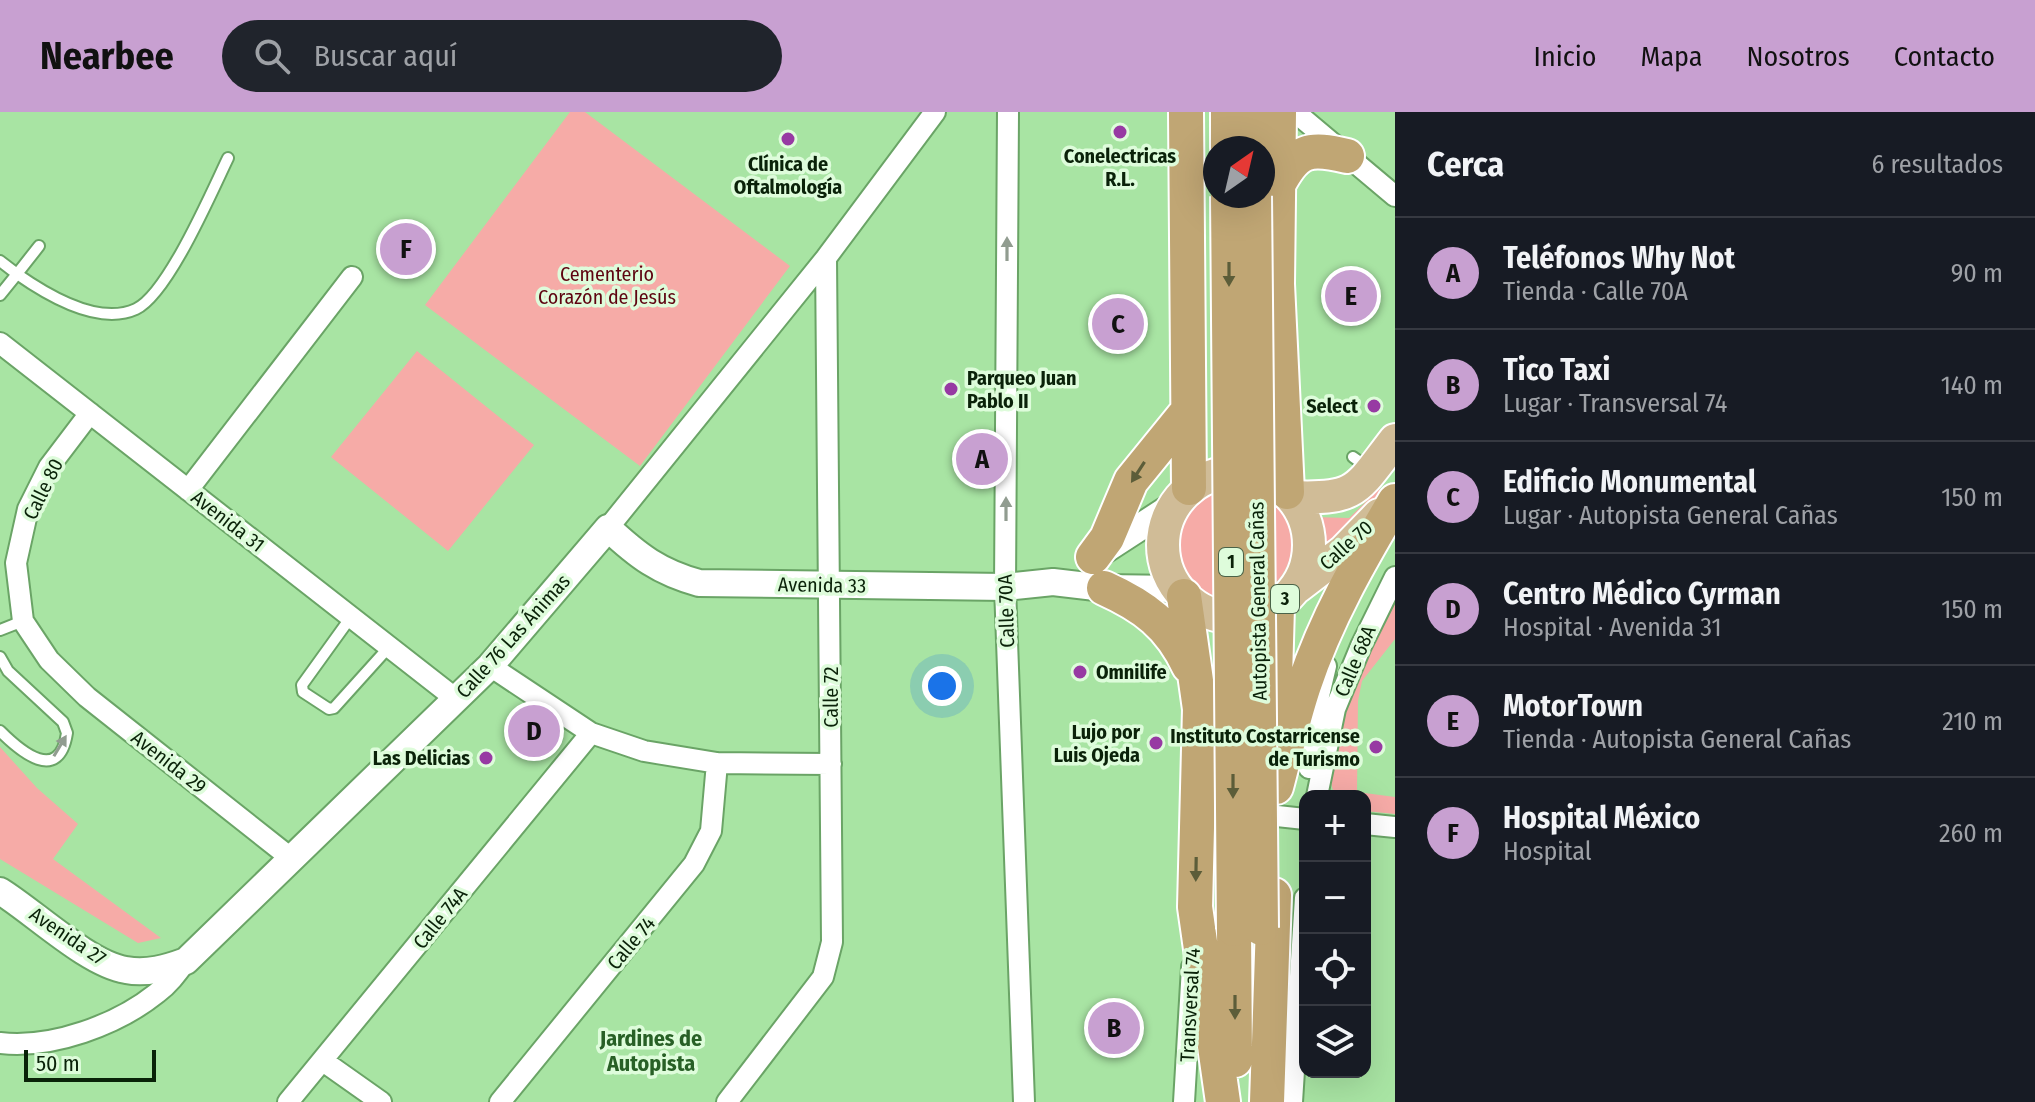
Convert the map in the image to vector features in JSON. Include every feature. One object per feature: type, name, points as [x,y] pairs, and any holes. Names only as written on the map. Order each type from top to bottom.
[{"type":"highway","points":[[1182,496],[1187,412],[1186,112]]},
{"type":"highway","points":[[1275,181],[1304,154],[1318,149],[1347,156]]},
{"type":"highway","name":"Autopista General Cañas","points":[[1228,208],[1248,928],[1265,1102]]},
{"type":"highway","name":"Autopista General Cañas","points":[[1236,1102],[1248,928],[1266,208]]},
{"type":"highway","points":[[1267,208],[1280,370],[1287,414],[1289,495]]},
{"type":"highway","points":[[1187,376],[1197,389],[1211,399],[1227,404],[1244,403],[1272,385],[1280,370]]},
{"type":"highway","points":[[1187,412],[1131,481],[1107,538],[1099,573],[1160,622],[1181,647],[1197,693]]},
{"type":"highway","points":[[1265,1102],[1286,807],[1304,685],[1349,582],[1395,500]]},
{"type":"highway","points":[[1181,593],[1197,693],[1195,907],[1223,1102]]},
{"type":"highway","points":[[1286,598],[1274,715],[1286,807]]},
{"type":"highway","points":[[1197,693],[1241,695],[1263,705],[1274,715]]},
{"type":"main road","name":"Calle 70","points":[[1289,495],[1324,498],[1347,495],[1362,463],[1395,440]]},
{"type":"main road","points":[[1181,593],[1167,570],[1163,548],[1165,525],[1182,496],[1207,477],[1228,472],[1249,473],[1269,480],[1289,495]]},
{"type":"main road","name":"3","points":[[1181,593],[1197,607],[1228,618],[1245,618],[1286,598],[1306,568],[1310,543],[1305,519],[1289,495]]},
{"type":"main road","name":"Calle 70","points":[[1286,598],[1344,551],[1395,500]]},
{"type":"street","name":"Calle 76 Las Ánimas","points":[[0,1043],[45,1042],[97,1026],[155,995],[186,961],[490,666],[608,528],[826,258],[935,112]]},
{"type":"street","name":"Calle 70A","points":[[1007,114],[1005,587],[1024,1102]]},
{"type":"street","points":[[1258,122],[1347,156],[1395,196]]},
{"type":"street","name":"Calle 72","points":[[727,1102],[823,977],[832,942],[826,258]]},
{"type":"street","points":[[188,490],[352,277]]},
{"type":"street","name":"Avenida 31","points":[[0,343],[456,699]]},
{"type":"street","name":"Calle 80","points":[[49,660],[23,621],[16,563],[28,509],[49,467],[90,413]]},
{"type":"street","name":"Avenida 33","points":[[608,528],[641,559],[673,576],[699,583],[1005,587],[1099,573],[1182,496]]},
{"type":"street","points":[[1099,573],[1181,593]]},
{"type":"street","name":"Calle 68A","points":[[1318,790],[1335,709],[1361,646],[1395,577]]},
{"type":"street","points":[[1308,790],[1314,717],[1349,582]]},
{"type":"street","name":"Avenida 29","points":[[49,660],[87,697],[292,859]]},
{"type":"street","points":[[490,666],[591,733],[644,751],[717,763],[831,764]]},
{"type":"street","name":"Calle 74A","points":[[288,1102],[591,733]]},
{"type":"street","name":"Calle 74","points":[[500,1102],[694,864],[711,831],[717,763]]},
{"type":"street","points":[[1371,825],[1395,827]]},
{"type":"street","name":"Avenida 27","points":[[0,891],[82,950],[124,970],[149,972],[186,961]]},
{"type":"street","name":"Transversal 74","points":[[1184,1102],[1195,907]]},
{"type":"street","points":[[1292,1102],[1303,934]]},
{"type":"street","points":[[323,1061],[381,1102]]},
{"type":"lane","points":[[0,261],[65,303],[93,312],[135,310],[147,301],[183,250],[228,158]]},
{"type":"lane","points":[[0,295],[39,246]]},
{"type":"lane","points":[[351,617],[302,685],[303,692],[329,709],[334,708],[389,647]]},
{"type":"lane","points":[[0,630],[23,621]]},
{"type":"lane","points":[[0,657],[8,671],[63,722],[67,733],[62,750],[53,758],[42,761],[21,752],[0,731]]},
{"type":"green space","name":"Cementerio Corazón de Jesús","points":[[570,112],[585,112],[790,266],[640,466],[425,305]]},
{"type":"green space","points":[[417,351],[534,445],[448,551],[331,457]]},
{"type":"green space","points":[[1235,486],[1257,491],[1275,503],[1287,521],[1292,543],[1287,565],[1275,583],[1257,595],[1235,600],[1213,595],[1195,583],[1183,565],[1178,543],[1183,521],[1195,503],[1213,491]]},
{"type":"green space","points":[[1379,489],[1386,497],[1330,549],[1313,517],[1349,518]]},
{"type":"green space","points":[[1395,596],[1395,639],[1362,681],[1358,701],[1357,790],[1334,790],[1331,778],[1332,754],[1339,726],[1374,638]]},
{"type":"green space","points":[[0,747],[37,788],[78,824],[53,859],[161,938],[138,943],[0,859]]},
{"type":"green space","points":[[1371,794],[1395,797],[1395,814],[1371,812]]},
{"type":"place","name":"Conelectricas R.L.","points":[[1120,132]]},
{"type":"place","name":"Clínica de Oftalmología","points":[[788,139]]},
{"type":"place","name":"Hospital México","points":[[406,249]]},
{"type":"place","name":"MotorTown","points":[[1351,296]]},
{"type":"place","name":"Edificio Monumental","points":[[1118,324]]},
{"type":"place","name":"Parqueo Juan Pablo II","points":[[951,389]]},
{"type":"place","name":"Select","points":[[1374,406]]},
{"type":"place","name":"Teléfonos Why Not","points":[[982,459]]},
{"type":"place","name":"Omnilife","points":[[1080,672]]},
{"type":"place","name":"Centro Médico Cyrman","points":[[534,731]]},
{"type":"place","name":"Lujo por Luis Ojeda","points":[[1156,743]]},
{"type":"place","name":"Instituto Costarricense de Turismo","points":[[1376,747]]},
{"type":"place","name":"Las Delicias","points":[[486,758]]},
{"type":"place","name":"Tico Taxi","points":[[1114,1028]]},
{"type":"district","name":"Jardines de Autopista","points":[[651,1050]]}]
